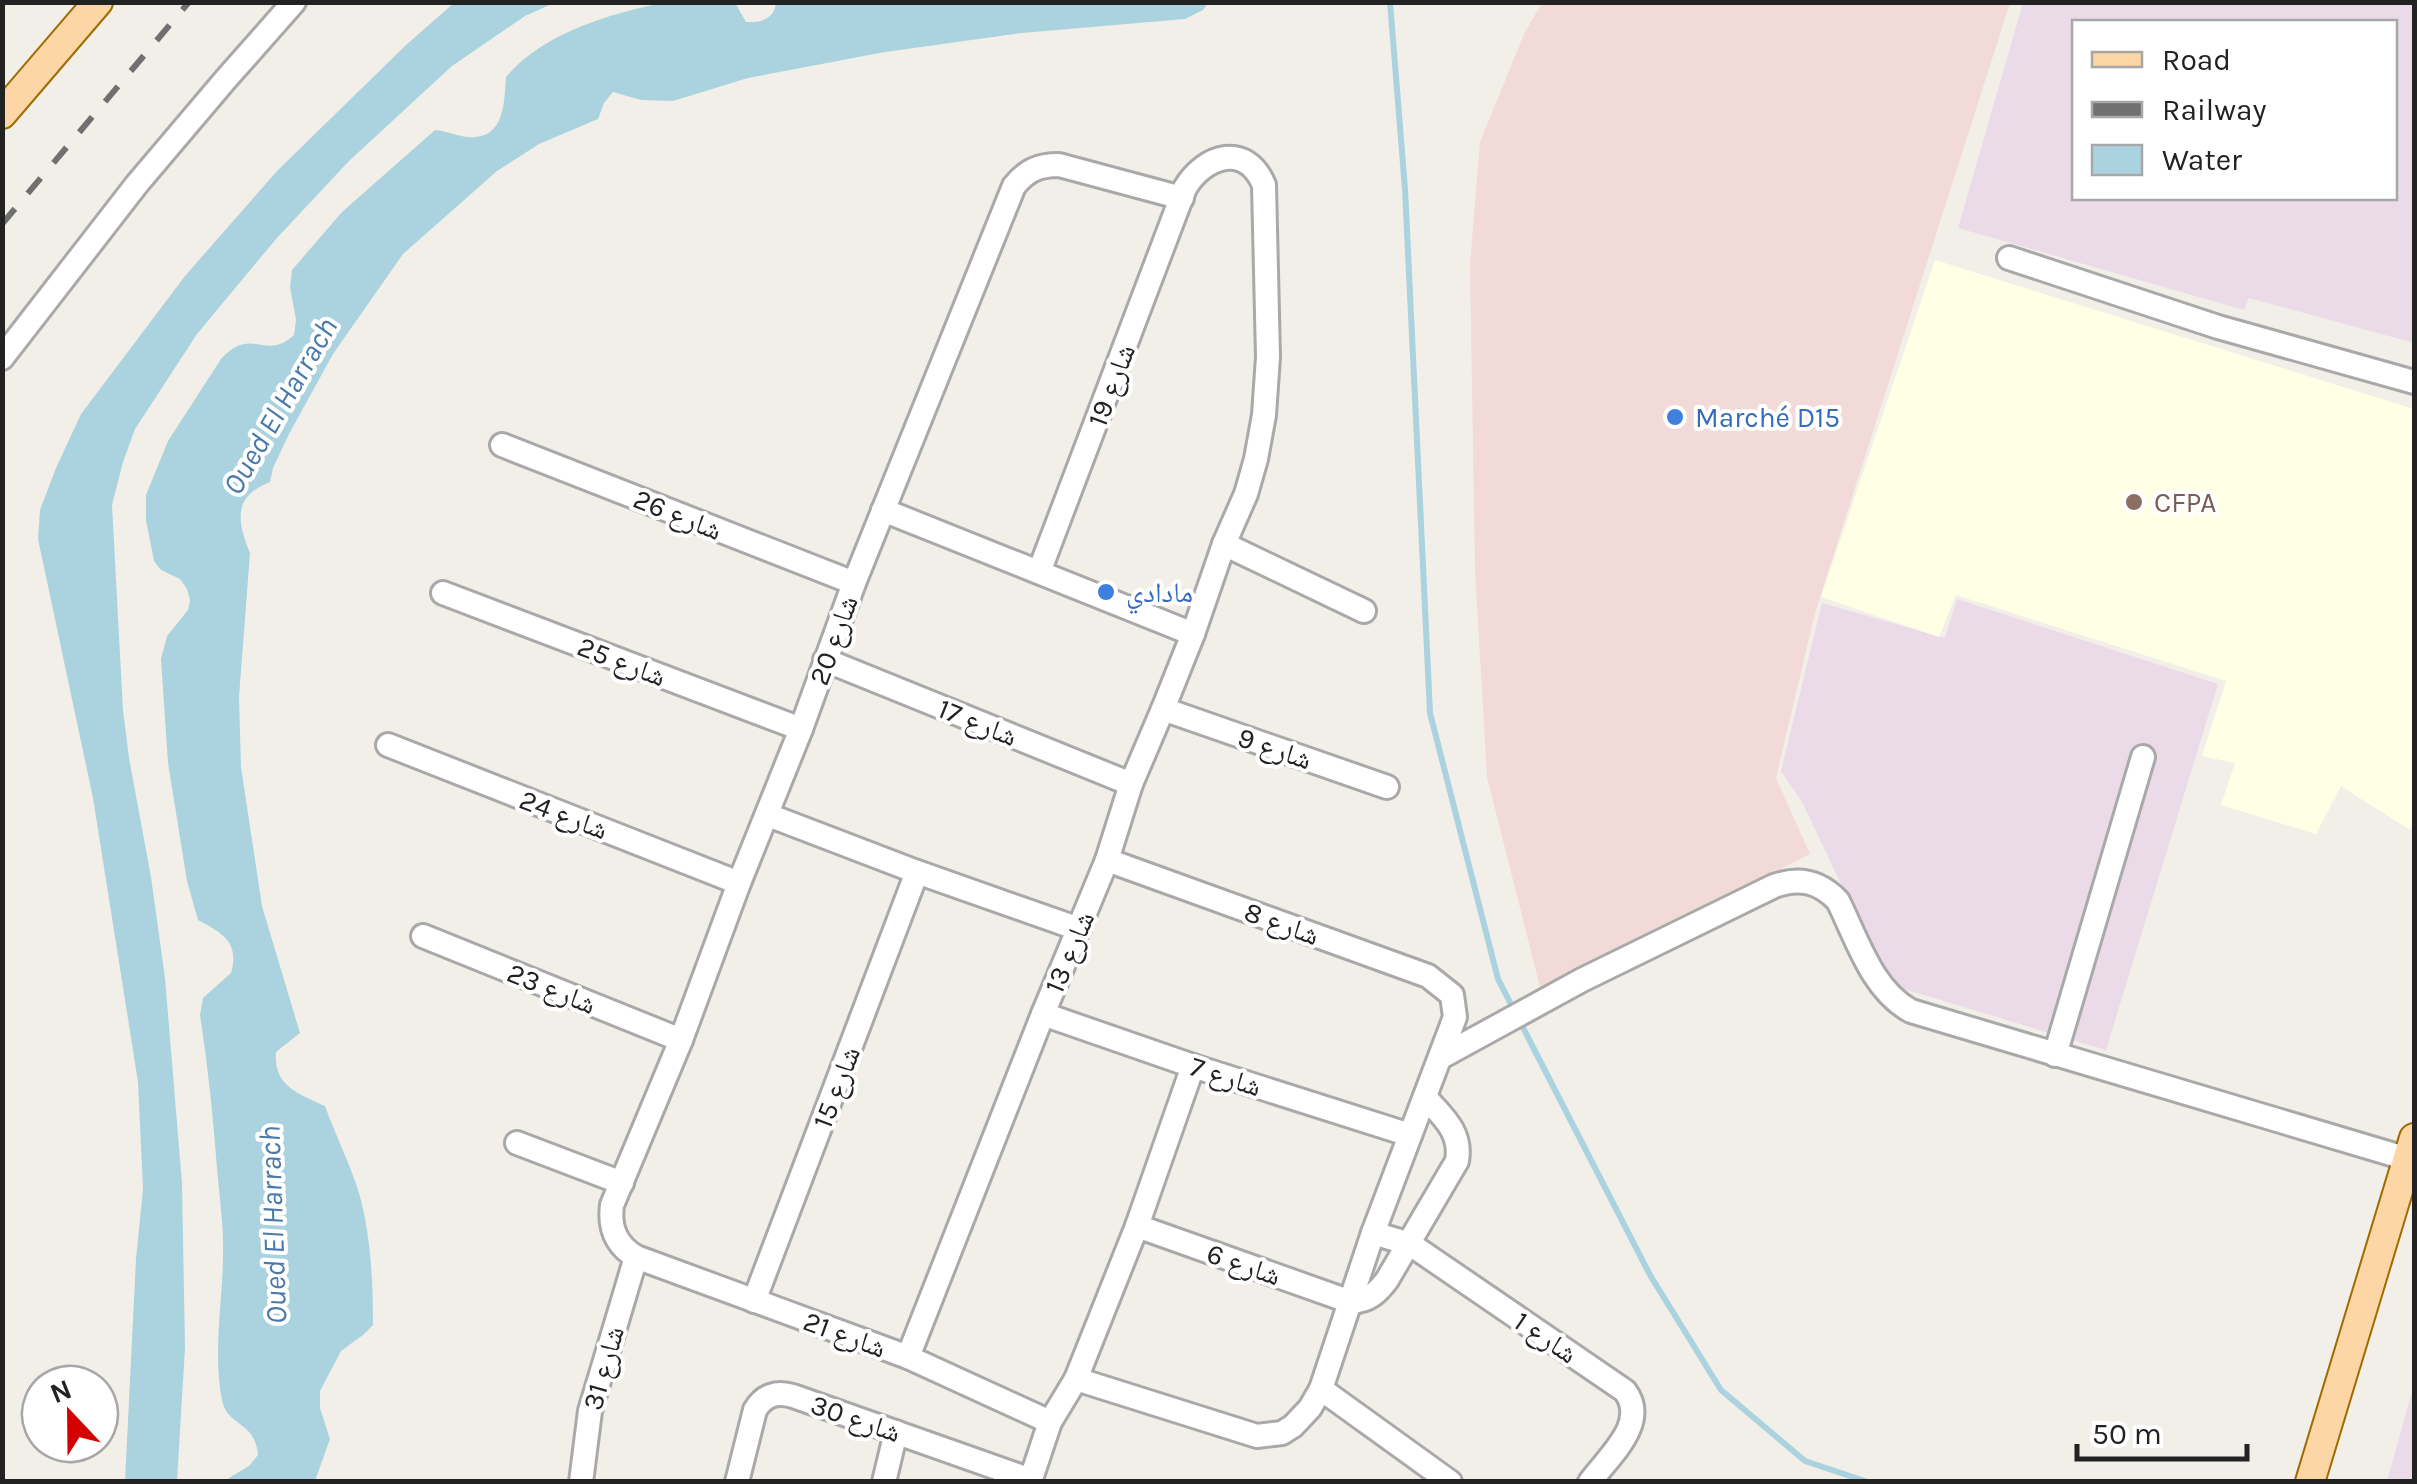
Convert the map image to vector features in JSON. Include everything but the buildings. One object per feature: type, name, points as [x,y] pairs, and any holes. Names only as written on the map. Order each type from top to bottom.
[{"type":"main road","points":[[2,114],[98,2]]},
{"type":"main road","points":[[2310,1482],[2411,1149]]},
{"type":"street","points":[[2,358],[138,184],[294,2]]},
{"type":"street","name":"شارع 13","points":[[908,1357],[1108,860],[1131,784],[1193,634],[1256,459],[1268,357],[1264,185],[1251,165],[1229,158],[1199,170],[1182,198]]},
{"type":"street","name":"شارع 20","points":[[636,1257],[620,1244],[612,1226],[612,1205],[681,1040],[854,584],[1009,198],[1022,176],[1046,165],[1058,165],[1182,198]]},
{"type":"street","name":"شارع 19","points":[[1040,572],[1182,198]]},
{"type":"street","points":[[2008,258],[2218,327],[2414,382]]},
{"type":"street","name":"شارع 26","points":[[502,445],[854,584]]},
{"type":"street","points":[[884,510],[1193,634]]},
{"type":"street","points":[[1224,544],[1364,611]]},
{"type":"street","name":"شارع 25","points":[[443,593],[802,729]]},
{"type":"street","name":"شارع 17","points":[[825,660],[1131,784]]},
{"type":"street","name":"شارع 9","points":[[1163,710],[1386,787]]},
{"type":"street","name":"شارع 24","points":[[388,745],[739,883]]},
{"type":"street","points":[[2055,1056],[2143,758]]},
{"type":"street","points":[[768,815],[1080,929]]},
{"type":"street","name":"شارع 8","points":[[1108,860],[1437,981],[1452,995],[1456,1018],[1442,1056]]},
{"type":"street","name":"شارع 15","points":[[754,1301],[917,872]]},
{"type":"street","points":[[1076,1378],[1257,1436],[1282,1433],[1293,1426],[1321,1389],[1373,1232],[1442,1056],[1582,980],[1788,881],[1816,884],[1838,901],[1882,987],[1900,1005],[1923,1016],[2055,1056],[2411,1149]]},
{"type":"street","name":"شارع 23","points":[[423,936],[681,1040]]},
{"type":"street","name":"شارع 7","points":[[1043,1014],[1410,1135]]},
{"type":"street","points":[[1030,1481],[1050,1422],[1076,1378],[1136,1226],[1193,1066]]},
{"type":"street","points":[[1351,1302],[1368,1299],[1387,1280],[1454,1170],[1458,1141],[1450,1124],[1424,1097]]},
{"type":"street","points":[[516,1143],[622,1184]]},
{"type":"street","name":"شارع 6","points":[[1136,1226],[1351,1302]]},
{"type":"street","name":"شارع 1","points":[[1373,1232],[1410,1244],[1625,1391],[1634,1408],[1631,1428],[1590,1482]]},
{"type":"street","name":"شارع 21","points":[[636,1257],[908,1357],[1050,1422]]},
{"type":"street","name":"شارع 31","points":[[581,1482],[590,1412],[636,1257]]},
{"type":"street","points":[[1321,1389],[1450,1482]]},
{"type":"street","name":"شارع 30","points":[[738,1482],[755,1410],[760,1402],[776,1394],[1030,1481]]},
{"type":"street","points":[[884,1482],[896,1432]]},
{"type":"shaded area","name":"Marché D15","points":[[1542,3],[2010,3],[1815,613],[1776,778],[1810,854],[1541,991],[1487,777],[1475,570],[1470,264],[1480,142],[1525,32]]},
{"type":"shaded area","points":[[2023,3],[2414,3],[2414,343],[2249,298],[2244,310],[1958,228]]},
{"type":"shaded area","name":"CFPA","points":[[1935,260],[2414,409],[2414,815],[2410,830],[2341,786],[2316,834],[2221,805],[2235,763],[2202,756],[2226,681],[1956,595],[1939,637],[1821,597]]},
{"type":"shaded area","points":[[1957,599],[2218,684],[2106,1050],[1894,986],[1802,802],[1781,771],[1822,603],[1945,638]]},
{"type":"shaded area","points":[[2414,1385],[2414,1481],[2387,1481]]},
{"type":"water","points":[[455,2],[554,3],[525,16],[452,66],[349,161],[276,239],[197,334],[135,429],[112,505],[123,710],[165,978],[182,1183],[185,1348],[177,1481],[125,1481],[143,1189],[138,1082],[93,798],[38,539],[40,510],[81,414],[185,276],[277,171]]},
{"type":"water","name":"Oued El Harrach","points":[[666,2],[735,3],[746,22],[770,16],[776,2],[1208,3],[1185,19],[1022,33],[885,52],[748,78],[673,101],[641,100],[613,92],[598,119],[539,144],[497,171],[403,254],[333,354],[289,434],[270,482],[250,494],[241,509],[250,553],[239,697],[241,767],[262,906],[300,1033],[276,1052],[276,1064],[290,1087],[325,1106],[352,1172],[369,1242],[373,1325],[341,1351],[320,1391],[320,1408],[330,1439],[315,1481],[224,1481],[249,1466],[258,1455],[252,1435],[225,1409],[219,1381],[222,1226],[200,1015],[203,998],[231,973],[233,953],[221,934],[198,920],[187,881],[168,763],[161,659],[167,636],[188,610],[190,600],[180,579],[161,570],[154,561],[146,520],[146,495],[168,441],[221,359],[241,345],[275,345],[294,335],[292,270],[342,212],[435,130],[471,137],[493,129],[502,114],[506,77],[539,48],[601,19]]},
{"type":"waterway","points":[[1390,2],[1405,189],[1430,713],[1498,979],[1650,1275],[1721,1390],[1805,1461],[1868,1482]]},
{"type":"railway","points":[[2,224],[189,2]]},
{"type":"place","name":"Marché D15","points":[[1675,417]]},
{"type":"place","name":"CFPA","points":[[2134,502]]},
{"type":"place","name":"مادادي","points":[[1106,592]]}]
